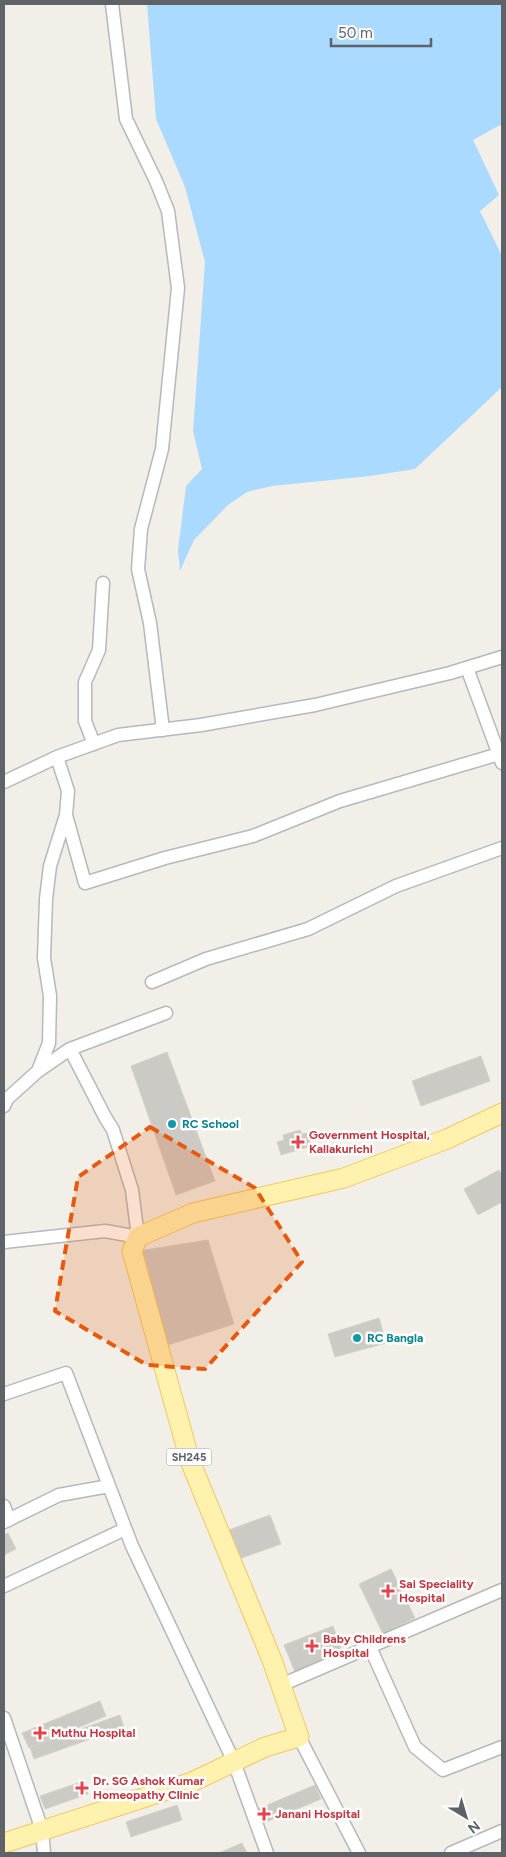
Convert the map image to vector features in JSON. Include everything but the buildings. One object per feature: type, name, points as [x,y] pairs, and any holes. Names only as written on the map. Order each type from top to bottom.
[{"type":"main road","points":[[138,1236],[193,1213],[344,1178],[447,1139],[502,1113]]},
{"type":"main road","name":"SH245","points":[[138,1236],[132,1251],[190,1461],[272,1660],[299,1737]]},
{"type":"main road","points":[[4,1843],[192,1782],[265,1747],[299,1737]]},
{"type":"street","points":[[112,4],[126,119],[156,181],[168,211],[178,288],[162,449],[141,529],[138,569],[150,622],[163,730]]},
{"type":"street","points":[[94,744],[85,721],[85,682],[99,650],[103,582]]},
{"type":"street","points":[[4,782],[57,757],[118,735],[201,725],[315,705],[467,668],[502,657]]},
{"type":"street","points":[[66,815],[85,883],[165,858],[253,836],[340,801],[501,758],[467,668]]},
{"type":"street","points":[[38,1071],[49,1043],[50,996],[44,958],[46,899],[50,866],[66,815],[68,790],[57,757]]},
{"type":"street","points":[[152,982],[206,959],[308,929],[396,886],[502,848]]},
{"type":"street","points":[[5,1099],[38,1071],[70,1049],[166,1013]]},
{"type":"street","points":[[4,1242],[105,1231],[138,1236],[132,1190],[113,1130],[70,1049]]},
{"type":"street","points":[[4,1394],[66,1373],[125,1529],[234,1762],[267,1853]]},
{"type":"street","points":[[4,1506],[6,1521],[59,1495],[109,1486]]},
{"type":"street","points":[[4,1586],[125,1529]]},
{"type":"street","points":[[281,1685],[502,1590]]},
{"type":"street","points":[[370,1647],[415,1746],[443,1770],[502,1747]]},
{"type":"street","points":[[4,1718],[42,1830],[44,1853]]},
{"type":"street","points":[[299,1737],[359,1853]]},
{"type":"street","points":[[451,1853],[502,1831]]},
{"type":"highlighted area","points":[[150,1127],[255,1188],[302,1262],[205,1369],[147,1365],[55,1311],[78,1177]]},
{"type":"water","points":[[147,4],[502,4],[502,124],[473,140],[499,195],[480,211],[502,256],[502,387],[415,469],[370,476],[272,486],[247,492],[228,505],[194,540],[180,571],[178,550],[186,486],[202,469],[193,431],[205,262],[185,187],[156,119]]},
{"type":"place","name":"RC School","points":[[172,1124]]},
{"type":"place","name":"Government Hospital, Kallakurichi","points":[[298,1142]]},
{"type":"place","name":"RC Bangla","points":[[357,1338]]},
{"type":"place","name":"Sai Speciality Hospital","points":[[388,1591]]},
{"type":"place","name":"Baby Childrens Hospital","points":[[312,1646]]},
{"type":"place","name":"Muthu Hospital","points":[[40,1733]]},
{"type":"place","name":"Dr. SG Ashok Kumar Homeopathy Clinic","points":[[82,1788]]},
{"type":"place","name":"Janani Hospital","points":[[264,1814]]}]
